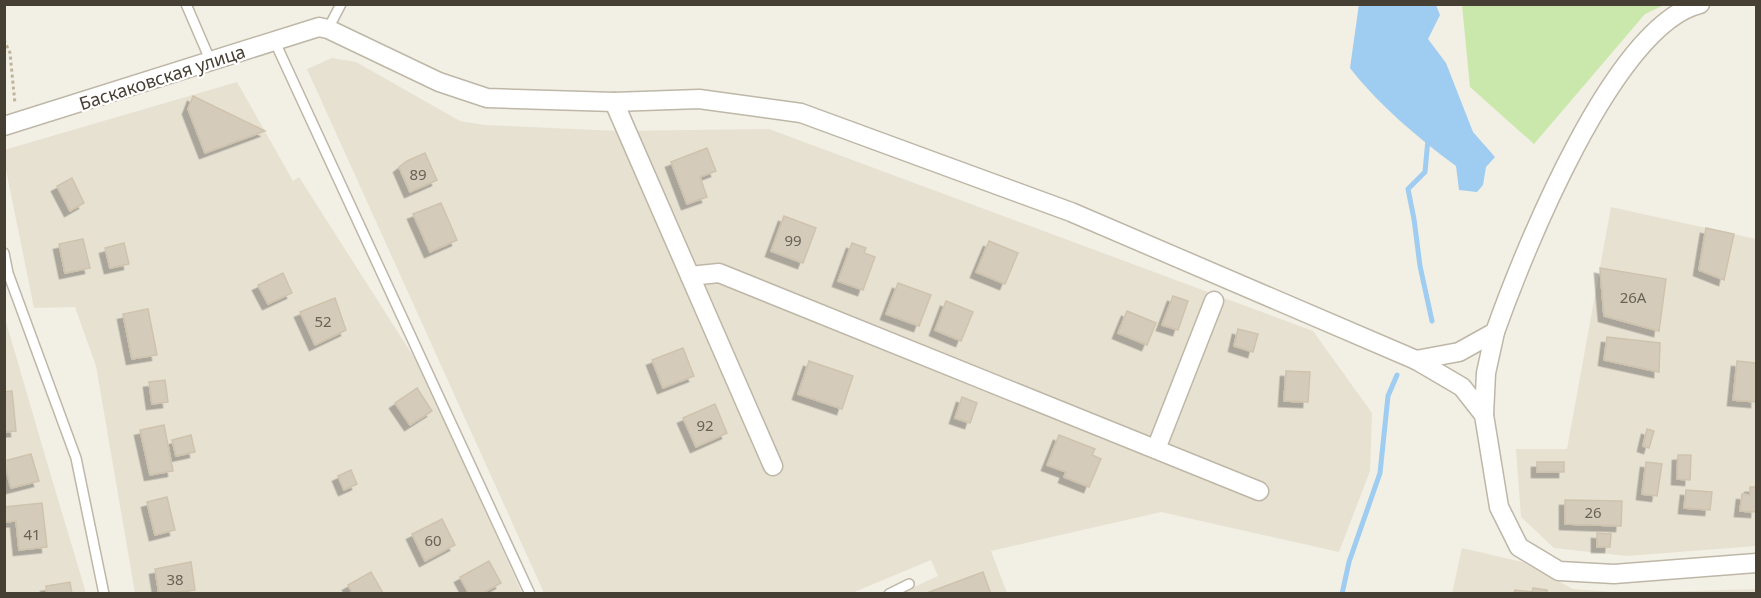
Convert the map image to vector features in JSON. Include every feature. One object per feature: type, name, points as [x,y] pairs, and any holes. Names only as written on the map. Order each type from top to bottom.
[{"type":"street","points":[[1700,4],[1692,6],[1657,28],[1607,90],[1565,166],[1512,284],[1495,332],[1486,373],[1484,415],[1498,507],[1519,547],[1559,571],[1614,574],[1756,563]]},
{"type":"street","name":"Баскаковская улица","points":[[4,126],[211,62],[274,40],[324,28]]},
{"type":"street","points":[[324,28],[439,82],[488,98],[614,102],[699,99],[801,113],[1071,212],[1416,360],[1461,387],[1484,415]]},
{"type":"street","points":[[614,102],[773,466]]},
{"type":"street","points":[[690,276],[719,273],[1259,491]]},
{"type":"street","points":[[1156,449],[1214,302]]},
{"type":"street","points":[[1416,360],[1459,351],[1495,332]]},
{"type":"lane","points":[[186,4],[211,62]]},
{"type":"lane","points":[[324,28],[340,4]]},
{"type":"lane","points":[[274,40],[530,594]]},
{"type":"lane","points":[[4,253],[12,285],[76,458],[104,594]]},
{"type":"lane","points":[[889,594],[909,584]]},
{"type":"path","points":[[4,40],[10,53],[14,103],[19,109]]},
{"type":"shaded area","points":[[332,58],[356,62],[460,121],[485,125],[619,131],[769,129],[1313,331],[1372,413],[1370,471],[1339,552],[1161,512],[991,551],[1007,593],[901,593],[938,576],[931,560],[852,593],[544,593],[307,69]]},
{"type":"shaded area","points":[[237,82],[293,181],[299,177],[422,370],[522,593],[135,593],[96,366],[75,307],[34,308],[5,165],[4,150]]},
{"type":"shaded area","points":[[1611,207],[1756,239],[1756,546],[1627,556],[1554,548],[1521,517],[1516,449],[1567,449]]},
{"type":"shaded area","points":[[4,315],[51,476],[86,593],[5,593]]},
{"type":"shaded area","points":[[1462,548],[1522,562],[1573,589],[1624,593],[1756,589],[1756,594],[1452,594]]},
{"type":"green space","points":[[1462,4],[1664,5],[1645,14],[1534,144],[1470,87]]},
{"type":"water","points":[[1359,4],[1436,5],[1440,15],[1428,39],[1446,63],[1473,132],[1495,157],[1486,167],[1483,185],[1477,192],[1459,190],[1456,166],[1400,120],[1373,95],[1350,68]]},
{"type":"building","points":[[193,96],[265,131],[205,153],[188,109]]},
{"type":"building","points":[[707,148],[716,171],[700,177],[707,197],[687,204],[671,162]]},
{"type":"building","points":[[425,153],[437,180],[410,192],[399,167]]},
{"type":"building","points":[[72,178],[84,203],[70,211],[57,186]]},
{"type":"building","points":[[441,203],[457,240],[430,252],[413,214]]},
{"type":"building","points":[[784,216],[816,228],[803,263],[771,251]]},
{"type":"building","points":[[1706,228],[1734,234],[1724,280],[1699,270]]},
{"type":"building","points":[[83,239],[90,268],[65,273],[59,244]]},
{"type":"building","points":[[989,241],[1018,253],[1005,284],[976,272]]},
{"type":"building","points":[[124,243],[129,264],[110,268],[105,248]]},
{"type":"building","points":[[852,243],[866,248],[864,253],[875,257],[863,290],[838,281]]},
{"type":"building","points":[[1600,268],[1666,279],[1659,331],[1604,316]]},
{"type":"building","points":[[283,273],[292,293],[268,304],[258,285]]},
{"type":"building","points":[[898,283],[931,295],[919,326],[886,314]]},
{"type":"building","points":[[1173,296],[1188,301],[1178,330],[1162,325]]},
{"type":"building","points":[[335,298],[346,330],[315,345],[300,312]]},
{"type":"building","points":[[946,301],[973,312],[961,341],[935,330]]},
{"type":"building","points":[[148,309],[157,355],[132,359],[123,314]]},
{"type":"building","points":[[1127,311],[1156,323],[1147,345],[1118,333]]},
{"type":"building","points":[[1238,329],[1258,334],[1253,352],[1234,346]]},
{"type":"building","points":[[1607,337],[1660,343],[1659,372],[1604,360]]},
{"type":"building","points":[[683,348],[694,376],[663,388],[652,360]]},
{"type":"building","points":[[809,361],[853,376],[842,409],[798,394]]},
{"type":"building","points":[[1737,361],[1756,363],[1756,402],[1733,400]]},
{"type":"building","points":[[1286,371],[1310,372],[1308,402],[1284,401]]},
{"type":"building","points":[[165,380],[168,402],[152,404],[149,382]]},
{"type":"building","points":[[417,388],[432,411],[410,425],[395,403]]},
{"type":"building","points":[[12,391],[16,431],[4,432],[4,392]]},
{"type":"building","points":[[962,397],[977,403],[970,423],[955,418]]},
{"type":"building","points":[[715,404],[727,433],[696,447],[683,418]]},
{"type":"building","points":[[164,425],[173,471],[150,475],[140,430]]},
{"type":"building","points":[[1647,429],[1654,431],[1649,448],[1643,446]]},
{"type":"building","points":[[191,435],[195,452],[176,456],[172,440]]},
{"type":"building","points":[[1059,435],[1095,449],[1092,455],[1101,459],[1089,487],[1064,477],[1066,472],[1047,465]]},
{"type":"building","points":[[31,454],[39,481],[11,488],[4,461]]},
{"type":"building","points":[[1678,455],[1691,455],[1690,480],[1677,479]]},
{"type":"building","points":[[1537,462],[1564,462],[1564,472],[1537,472]]},
{"type":"building","points":[[1646,462],[1662,464],[1657,496],[1642,494]]},
{"type":"building","points":[[351,470],[357,484],[344,490],[338,476]]},
{"type":"building","points":[[1750,487],[1756,487],[1756,512],[1740,511],[1742,494],[1750,495]]},
{"type":"building","points":[[1686,490],[1712,492],[1710,510],[1684,508]]},
{"type":"building","points":[[167,497],[175,530],[155,535],[147,502]]},
{"type":"building","points":[[1565,500],[1622,501],[1621,526],[1565,524]]},
{"type":"building","points":[[42,503],[47,547],[19,550],[16,521],[4,522],[4,507]]},
{"type":"building","points":[[442,519],[455,545],[425,561],[412,534]]},
{"type":"building","points":[[1597,533],[1611,534],[1610,547],[1597,547]]},
{"type":"building","points":[[489,561],[501,583],[481,594],[469,594],[460,577]]},
{"type":"building","points":[[191,562],[195,590],[159,594],[155,569]]},
{"type":"building","points":[[371,572],[383,593],[353,594],[348,585]]},
{"type":"building","points":[[983,572],[991,594],[924,594]]},
{"type":"building","points":[[70,582],[72,594],[47,594],[46,586]]},
{"type":"building","points":[[1533,588],[1547,590],[1547,594],[1514,594],[1515,590],[1532,592]]},
{"type":"waterway","points":[[1428,139],[1425,172],[1408,189],[1420,266],[1432,321]]},
{"type":"waterway","points":[[1342,594],[1349,562],[1380,473],[1388,396],[1397,375]]}]
